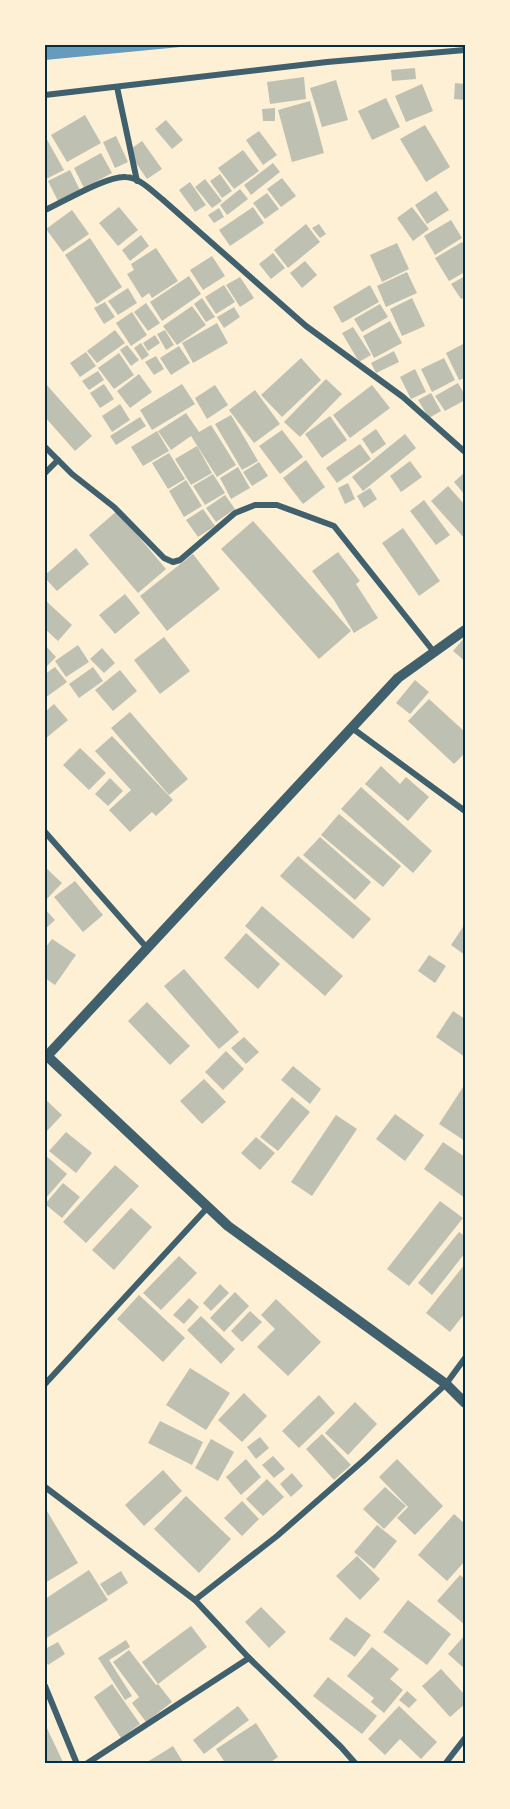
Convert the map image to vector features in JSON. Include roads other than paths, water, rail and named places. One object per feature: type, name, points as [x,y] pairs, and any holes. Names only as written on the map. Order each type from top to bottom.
[{"type":"street","points":[[45,95],[327,62],[465,50]]},
{"type":"street","points":[[117,87],[137,181]]},
{"type":"street","points":[[45,210],[110,179],[126,177],[137,181],[162,199],[306,326],[403,397],[465,452]]},
{"type":"street","points":[[45,447],[72,474],[114,507],[164,558],[173,562],[180,560],[235,513],[255,505],[277,505],[334,526],[434,652]]},
{"type":"street","points":[[45,473],[58,460]]},
{"type":"street","points":[[465,630],[398,678],[46,1055],[228,1226],[446,1384],[465,1403]]},
{"type":"street","points":[[352,728],[465,811]]},
{"type":"street","points":[[45,832],[147,948]]},
{"type":"street","points":[[45,1384],[208,1208]]},
{"type":"street","points":[[195,1600],[277,1536],[364,1460],[446,1384],[465,1358]]},
{"type":"street","points":[[45,1487],[195,1600],[249,1658],[356,1764]]},
{"type":"street","points":[[86,1764],[249,1658]]},
{"type":"street","points":[[45,1686],[77,1764]]},
{"type":"street","points":[[445,1764],[465,1738]]},
{"type":"water","points":[[45,45],[201,45],[45,60]]}]
